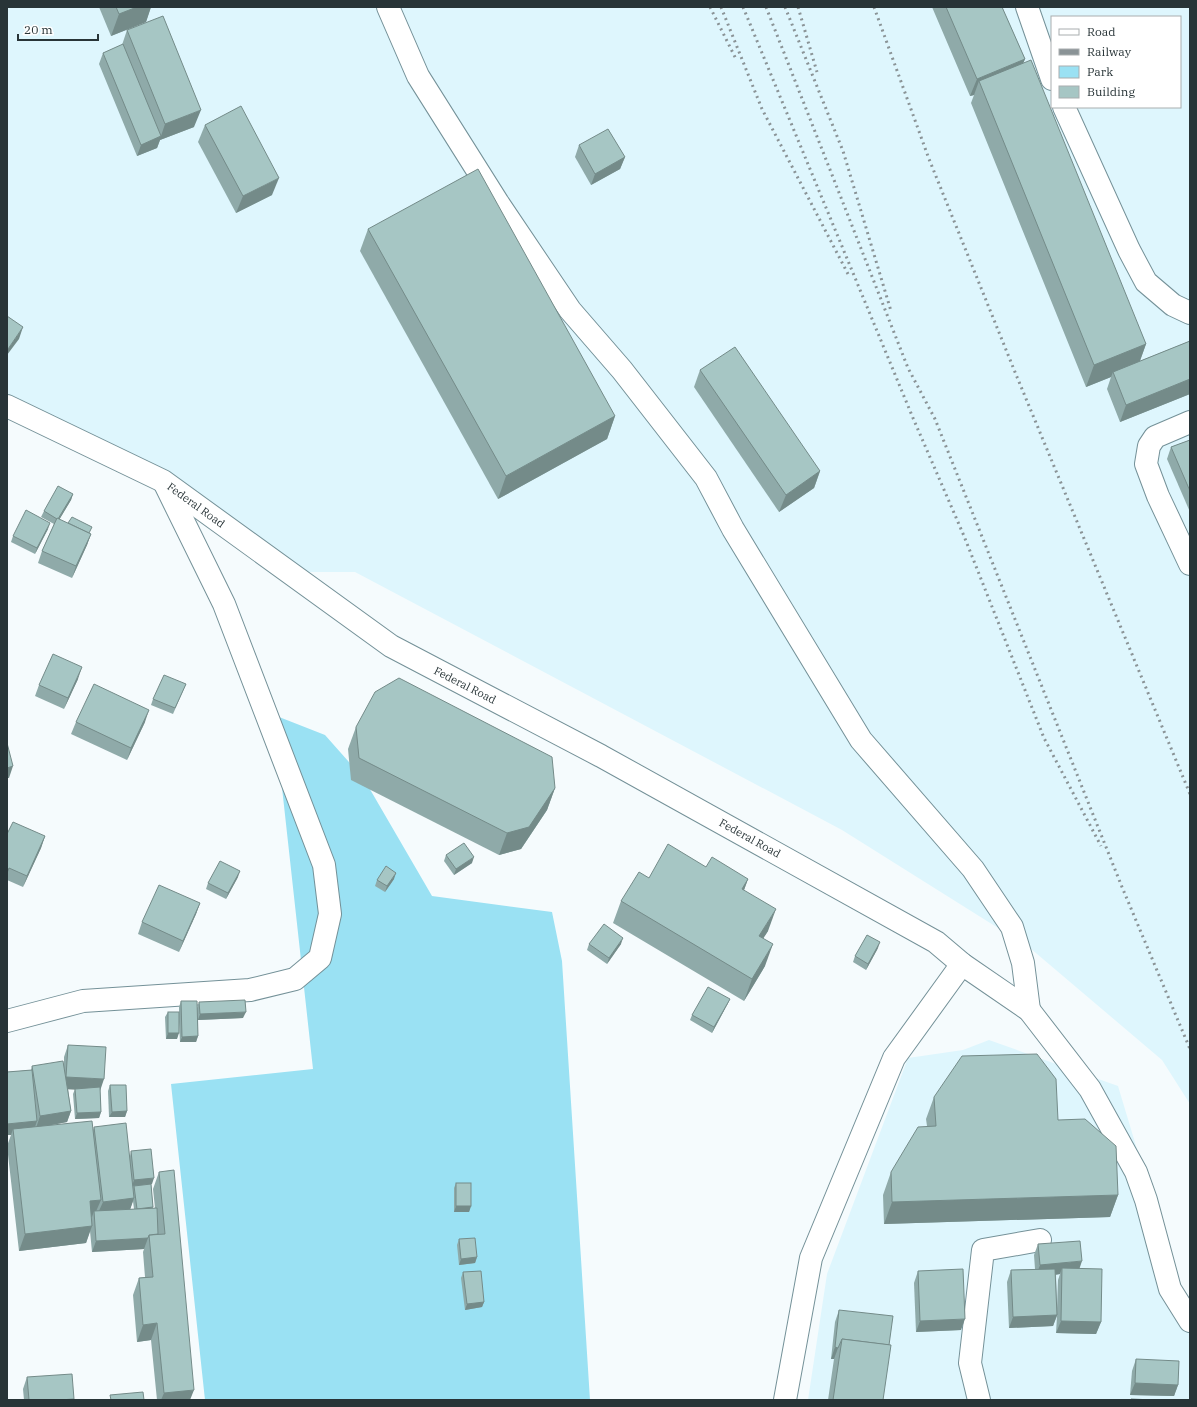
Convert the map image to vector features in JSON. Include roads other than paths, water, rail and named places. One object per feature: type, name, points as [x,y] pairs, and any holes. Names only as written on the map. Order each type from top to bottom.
[{"type":"street","points":[[388,7],[418,76],[498,203],[570,310],[622,370],[706,478],[733,528],[861,740],[973,869],[1012,927],[1023,963],[1029,1010],[1090,1089],[1136,1172],[1146,1200],[1170,1289],[1190,1321]]},
{"type":"street","points":[[1027,7],[1051,76]]},
{"type":"street","points":[[1064,108],[1129,250],[1146,282],[1173,305],[1190,313]]},
{"type":"street","name":"Federal Road","points":[[7,406],[163,481],[391,646],[601,756],[936,942],[962,964],[1029,1010]]},
{"type":"street","points":[[1190,422],[1155,437],[1149,446],[1146,464],[1158,496],[1190,564]]},
{"type":"street","points":[[7,1021],[83,1001],[250,990],[295,979],[320,958],[330,914],[324,865],[224,604],[163,481]]},
{"type":"street","points":[[785,1400],[811,1258],[894,1058],[962,964]]},
{"type":"street","points":[[979,1400],[970,1363],[983,1250],[1040,1240]]},
{"type":"railway","points":[[710,7],[736,59]]},
{"type":"railway","points":[[721,7],[762,109],[848,274]]},
{"type":"railway","points":[[743,7],[913,418],[964,536],[1044,738],[1101,846]]},
{"type":"railway","points":[[766,7],[908,368],[935,419],[1122,887],[1190,1049]]},
{"type":"railway","points":[[785,7],[843,151],[891,311]]},
{"type":"railway","points":[[798,7],[817,72]]},
{"type":"railway","points":[[874,7],[929,159],[1017,377],[1190,794]]}]
